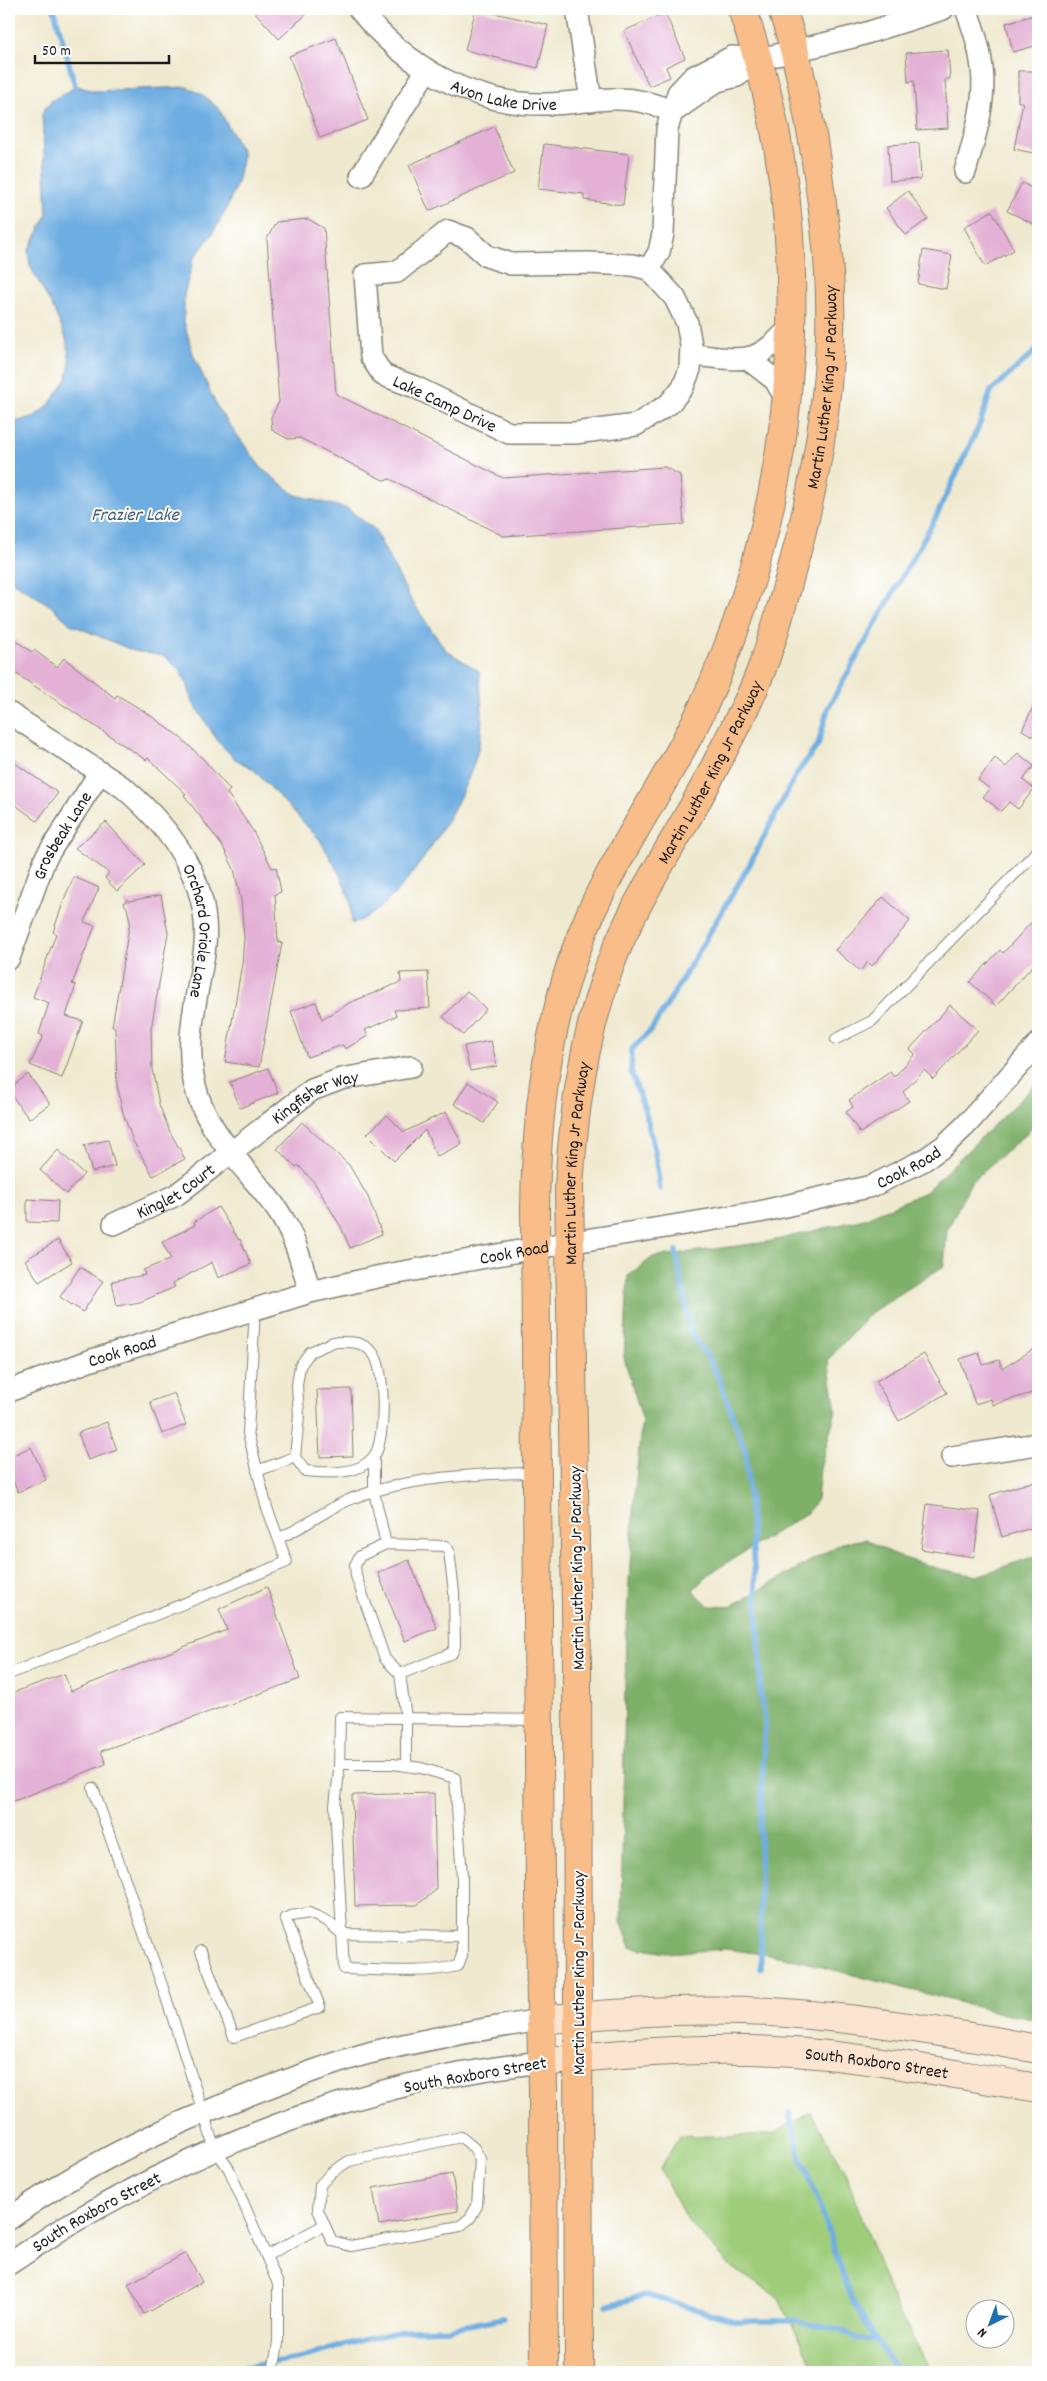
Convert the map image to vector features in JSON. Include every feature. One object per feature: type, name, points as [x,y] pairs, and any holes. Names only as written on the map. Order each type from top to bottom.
[{"type":"main road","name":"Martin Luther King Jr Parkway","points":[[544,2372],[536,1248],[536,1170],[539,1118],[551,1042],[576,948],[617,860],[683,747],[732,635],[758,558],[769,510],[786,399],[792,325],[792,287],[787,216],[778,150],[759,59],[742,9]]},
{"type":"main road","name":"Martin Luther King Jr Parkway","points":[[579,2372],[577,1666],[569,1187],[573,1124],[580,1070],[592,1021],[610,966],[630,918],[670,843],[706,783],[750,696],[780,614],[799,547],[814,476],[824,404],[830,333],[829,260],[820,185],[804,87],[782,9]]},
{"type":"street","name":"Avon Lake Drive","points":[[359,9],[388,40],[426,71],[460,87],[504,100],[544,105],[611,99],[644,102],[673,112]]},
{"type":"street","points":[[577,9],[591,101]]},
{"type":"street","points":[[649,270],[659,252],[663,234],[668,129],[678,93],[693,77],[732,57],[759,59],[794,51],[857,36],[942,9]]},
{"type":"street","points":[[965,172],[980,118],[985,86],[979,41],[966,9]]},
{"type":"street","points":[[361,176],[426,71]]},
{"type":"street","name":"Lake Camp Drive","points":[[448,231],[467,238],[487,256],[511,264],[588,262],[632,265],[649,270],[675,298],[687,323],[690,355],[690,369],[683,387],[669,404],[636,425],[576,433],[541,434],[509,432],[415,387],[383,374],[371,357],[365,275],[397,272],[448,231]]},
{"type":"street","points":[[690,355],[748,359],[758,356],[774,345],[792,325]]},
{"type":"street","points":[[748,359],[775,380],[786,399]]},
{"type":"street","name":"Orchard Oriole Lane","points":[[9,713],[100,772],[141,803],[172,838],[188,863],[198,887],[204,911],[205,936],[190,1028],[189,1050],[192,1074],[199,1098],[213,1126],[286,1224],[298,1248],[310,1292]]},
{"type":"street","name":"Grosbeak Lane","points":[[9,958],[45,859],[100,772]]},
{"type":"street","name":"Cook Road","points":[[9,1391],[89,1361],[310,1292],[381,1276],[536,1248],[759,1212],[872,1186],[924,1160],[944,1146],[1038,1044]]},
{"type":"street","name":"Kingfisher Way","points":[[232,1152],[312,1090],[325,1083],[411,1067]]},
{"type":"street","name":"Kinglet Court","points":[[114,1224],[176,1194],[232,1152]]},
{"type":"street","points":[[952,1457],[1038,1444]]},
{"type":"street","points":[[9,2219],[33,2201],[106,2158],[202,2113],[305,2073],[370,2053],[462,2033],[578,2016],[709,2011],[808,2015],[967,2036],[1038,2049]]},
{"type":"street","name":"South Roxboro Street","points":[[9,2264],[73,2222],[154,2177],[215,2149],[322,2109],[413,2082],[494,2067],[578,2058],[703,2049],[792,2052],[886,2063],[1038,2088]]},
{"type":"lane","points":[[836,1039],[872,1021],[1038,850]]},
{"type":"lane","points":[[9,1674],[286,1562],[256,1471],[248,1433],[255,1308]]},
{"type":"lane","points":[[374,1456],[358,1467],[332,1474],[305,1471],[295,1457],[299,1416],[297,1385],[300,1366],[310,1352],[333,1342],[357,1342],[374,1352],[380,1367],[381,1437],[374,1456],[374,1492],[386,1544]]},
{"type":"lane","points":[[256,1471],[295,1457]]},
{"type":"lane","points":[[279,1538],[291,1533],[323,1512],[357,1496],[443,1478],[485,1474],[537,1473]]},
{"type":"lane","points":[[400,1674],[452,1653],[455,1646],[454,1592],[449,1551],[444,1546],[386,1544],[360,1556],[355,1565],[356,1576],[386,1659],[400,1674],[406,1718],[406,1766]]},
{"type":"lane","points":[[339,1764],[406,1766],[455,1778],[462,1877],[462,1955],[458,1966],[444,1969],[391,1971],[344,1969],[335,1806],[339,1764],[340,1717],[539,1720]]},
{"type":"lane","points":[[93,1788],[163,1988],[215,2149],[229,2169],[278,2284],[278,2343],[273,2372]]},
{"type":"lane","points":[[201,1951],[234,2037],[320,2007],[288,1917],[309,1913],[327,1921],[342,1934],[462,1936]]},
{"type":"lane","points":[[461,2137],[474,2148],[480,2160],[477,2206],[470,2218],[460,2226],[351,2246],[332,2241],[324,2225],[318,2210],[320,2185],[332,2172],[349,2160],[461,2137]]},
{"type":"lane","points":[[266,2256],[324,2225]]},
{"type":"green space","points":[[1038,1082],[1038,1123],[971,1182],[947,1230],[944,1266],[870,1313],[828,1360],[836,1410],[820,1468],[817,1499],[808,1512],[709,1574],[693,1590],[709,1606],[730,1607],[842,1543],[866,1539],[894,1555],[940,1569],[977,1576],[1038,1555],[1038,2020],[1004,2014],[784,1957],[726,1949],[666,1953],[631,1947],[621,1922],[626,1633],[634,1499],[642,1418],[624,1358],[628,1276],[653,1257],[767,1242],[864,1219],[925,1192]]},
{"type":"green space","points":[[811,2112],[844,2169],[890,2295],[931,2372],[815,2372],[779,2298],[731,2267],[687,2220],[660,2169],[680,2135],[726,2137],[775,2133]]},
{"type":"water","name":"Frazier Lake","points":[[77,86],[94,91],[187,87],[203,95],[219,109],[243,154],[237,183],[226,210],[211,236],[194,258],[184,295],[184,322],[193,354],[218,409],[262,469],[296,495],[348,509],[374,529],[410,598],[432,631],[447,651],[479,671],[482,714],[480,740],[466,784],[454,808],[440,833],[408,879],[376,911],[352,924],[350,900],[339,873],[320,840],[253,769],[235,759],[219,743],[192,701],[188,686],[178,668],[164,656],[134,651],[70,624],[51,606],[9,579],[9,424],[35,416],[48,406],[67,379],[70,363],[66,338],[54,310],[30,266],[28,251],[47,215],[42,113],[51,101]]},
{"type":"building","points":[[252,9],[312,9],[279,39]]},
{"type":"building","points":[[476,9],[548,25],[538,68],[465,50]]},
{"type":"building","points":[[665,13],[685,58],[666,67],[670,77],[649,86],[624,31]]},
{"type":"building","points":[[1038,14],[1038,45],[1013,52],[1006,23]]},
{"type":"building","points":[[336,38],[368,120],[320,138],[289,56]]},
{"type":"building","points":[[948,50],[950,79],[945,79],[948,128],[917,130],[914,81],[908,82],[906,53]]},
{"type":"building","points":[[1018,71],[1038,71],[1038,154],[1014,149],[1023,102],[1018,102]]},
{"type":"building","points":[[494,127],[514,173],[429,211],[409,165]]},
{"type":"building","points":[[919,143],[921,179],[890,181],[888,145]]},
{"type":"building","points":[[544,144],[629,154],[623,205],[584,200],[584,194],[538,189]]},
{"type":"building","points":[[1022,183],[1038,191],[1038,217],[1034,224],[1007,211]]},
{"type":"building","points":[[908,191],[928,219],[906,235],[886,208]]},
{"type":"building","points":[[992,211],[1014,250],[985,266],[964,227]]},
{"type":"building","points":[[308,219],[324,228],[336,394],[503,478],[665,467],[680,475],[684,524],[503,536],[390,479],[383,480],[300,438],[288,439],[272,430],[271,417],[279,402],[267,239],[276,222]]},
{"type":"building","points":[[923,250],[952,255],[946,289],[918,284]]},
{"type":"building","points":[[9,636],[32,652],[34,650],[57,667],[64,658],[115,698],[117,695],[147,713],[180,737],[204,760],[230,790],[227,793],[253,831],[272,868],[276,867],[281,892],[275,894],[278,942],[282,943],[259,1067],[225,1062],[242,964],[244,938],[241,900],[234,869],[223,847],[184,795],[186,794],[148,758],[146,760],[9,669]]},
{"type":"building","points":[[1038,697],[1038,739],[1022,730]]},
{"type":"building","points":[[1018,753],[1034,766],[1023,780],[1034,789],[1018,809],[1009,802],[1001,811],[983,797],[990,789],[978,780],[995,758],[1006,767]]},
{"type":"building","points":[[9,759],[58,793],[37,821],[9,800]]},
{"type":"building","points":[[106,822],[145,865],[117,891],[105,878],[109,873],[75,848]]},
{"type":"building","points":[[74,877],[99,888],[84,922],[95,926],[72,984],[76,985],[66,1016],[83,1021],[62,1078],[30,1065],[43,1036],[39,1034],[49,1003],[33,997],[56,934],[53,932]]},
{"type":"building","points":[[161,895],[168,933],[151,1029],[152,1069],[159,1104],[169,1130],[185,1159],[153,1176],[133,1141],[123,1113],[117,1085],[115,1027],[112,1027],[130,921],[127,908],[123,902],[126,902],[126,899],[129,901]]},
{"type":"building","points":[[883,897],[910,921],[872,966],[868,962],[860,971],[835,950]]},
{"type":"building","points":[[1038,915],[1038,960],[996,1006],[970,982],[1000,950],[1003,953]]},
{"type":"building","points":[[428,972],[430,1008],[394,1010],[396,1016],[365,1030],[368,1036],[345,1049],[343,1045],[307,1057],[291,1011],[316,1002],[322,1019],[349,1003],[401,982],[400,973]]},
{"type":"building","points":[[467,991],[486,1009],[463,1035],[443,1017]]},
{"type":"building","points":[[950,1005],[978,1030],[933,1079],[924,1070],[903,1092],[909,1101],[860,1133],[846,1112],[853,1107],[849,1100],[890,1072],[894,1077],[915,1054],[910,1049]]},
{"type":"building","points":[[491,1041],[497,1066],[470,1071],[464,1046]]},
{"type":"building","points":[[268,1068],[278,1093],[240,1108],[230,1082]]},
{"type":"building","points":[[28,1074],[50,1104],[29,1119],[9,1092],[9,1089]]},
{"type":"building","points":[[468,1082],[498,1102],[484,1123],[454,1104]]},
{"type":"building","points":[[446,1112],[462,1144],[437,1156],[425,1130],[394,1161],[367,1134],[387,1115],[404,1132]]},
{"type":"building","points":[[302,1122],[349,1165],[368,1197],[382,1234],[350,1248],[341,1227],[314,1182],[298,1165],[296,1167],[277,1149]]},
{"type":"building","points":[[108,1140],[115,1166],[92,1172],[84,1145]]},
{"type":"building","points":[[58,1150],[84,1174],[66,1194],[40,1170]]},
{"type":"building","points":[[27,1199],[58,1201],[57,1223],[27,1222]]},
{"type":"building","points":[[218,1207],[240,1239],[251,1264],[218,1278],[212,1262],[173,1283],[175,1287],[140,1302],[117,1306],[112,1281],[145,1275],[143,1270],[171,1259],[162,1242],[195,1225],[194,1222]]},
{"type":"building","points":[[58,1240],[72,1262],[39,1282],[25,1260]]},
{"type":"building","points":[[80,1267],[103,1281],[83,1312],[60,1297]]},
{"type":"building","points":[[1038,1346],[1038,1391],[993,1405],[991,1399],[975,1404],[960,1359],[979,1353],[983,1365],[999,1360],[1002,1369]]},
{"type":"building","points":[[924,1354],[947,1393],[899,1421],[876,1381]]},
{"type":"building","points":[[351,1389],[353,1456],[320,1457],[317,1390]]},
{"type":"building","points":[[174,1393],[186,1425],[162,1434],[150,1402]]},
{"type":"building","points":[[107,1422],[117,1450],[88,1460],[78,1433]]},
{"type":"building","points":[[31,1447],[46,1480],[18,1492],[9,1472],[9,1457]]},
{"type":"building","points":[[1038,1480],[1038,1526],[1002,1537],[990,1495]]},
{"type":"building","points":[[927,1504],[980,1511],[974,1557],[921,1549]]},
{"type":"building","points":[[409,1560],[437,1628],[405,1641],[378,1573]]},
{"type":"building","points":[[267,1587],[300,1679],[101,1751],[106,1764],[9,1803],[9,1694],[64,1674],[71,1691],[227,1630],[219,1609]]},
{"type":"building","points":[[434,1793],[436,1890],[417,1905],[355,1906],[352,1795]]},
{"type":"building","points":[[452,2174],[458,2211],[379,2225],[373,2188]]},
{"type":"building","points":[[186,2253],[202,2282],[144,2314],[128,2284]]},
{"type":"waterway","points":[[54,9],[77,93]]},
{"type":"waterway","points":[[660,1189],[655,1152],[645,1111],[631,1072],[632,1049],[651,1030],[667,1005],[750,864],[797,773],[818,745],[828,708],[936,517],[979,426],[991,391],[1038,349]]},
{"type":"waterway","points":[[676,1251],[691,1333],[708,1357],[720,1381],[746,1453],[761,1667],[760,1690],[765,1721],[760,1831],[761,1968]]},
{"type":"waterway","points":[[789,2113],[800,2155],[818,2200],[852,2301],[897,2372]]},
{"type":"waterway","points":[[607,2306],[646,2295],[737,2321],[794,2321],[844,2331],[858,2339],[876,2338]]},
{"type":"waterway","points":[[216,2372],[304,2357],[362,2340],[407,2330],[448,2329],[503,2318]]},
{"type":"waterway","points":[[65,2372],[79,2367],[93,2372]]}]
